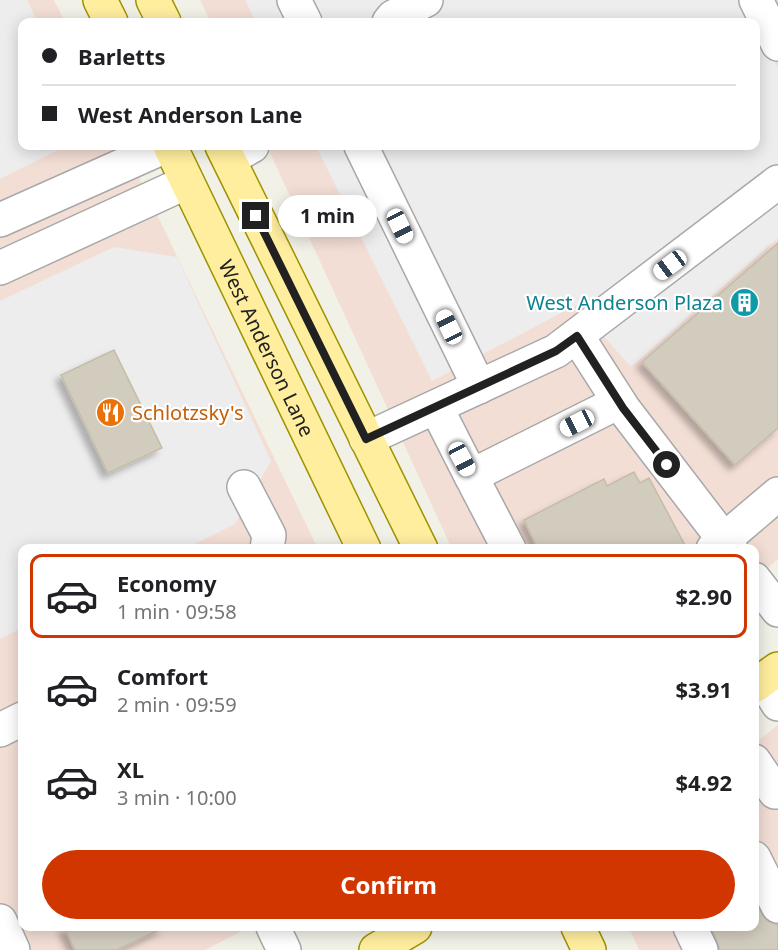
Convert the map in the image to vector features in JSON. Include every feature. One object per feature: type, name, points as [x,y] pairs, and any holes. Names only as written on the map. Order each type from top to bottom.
[{"type":"main road","points":[[100,0],[109,18]]},
{"type":"main road","name":"West Anderson Lane","points":[[170,150],[362,544]]},
{"type":"main road","points":[[187,182],[234,150],[366,439],[418,544]]},
{"type":"main road","points":[[376,950],[408,931]]},
{"type":"main road","points":[[580,931],[589,950]]},
{"type":"lane","points":[[294,0],[303,18]]},
{"type":"lane","points":[[390,18],[426,0]]},
{"type":"lane","points":[[756,0],[778,44]]},
{"type":"lane","points":[[0,220],[159,150]]},
{"type":"lane","points":[[363,150],[479,387]]},
{"type":"lane","points":[[0,268],[187,182]]},
{"type":"lane","points":[[366,439],[556,351],[778,183]]},
{"type":"lane","points":[[577,336],[619,402],[722,544]]},
{"type":"lane","points":[[471,476],[619,402]]},
{"type":"lane","points":[[436,407],[506,544]]},
{"type":"lane","points":[[244,487],[269,535],[268,544]]},
{"type":"lane","points":[[725,544],[778,494]]},
{"type":"lane","points":[[759,585],[778,610]]},
{"type":"lane","points":[[0,730],[18,721]]},
{"type":"lane","points":[[759,773],[769,797]]},
{"type":"lane","points":[[759,868],[778,906]]},
{"type":"lane","points":[[0,921],[13,950]]},
{"type":"lane","points":[[275,931],[284,950]]},
{"type":"lane","points":[[692,931],[701,950]]},
{"type":"shaded area","points":[[0,0],[54,0],[63,18],[18,18],[18,150],[126,150],[316,544],[18,544],[18,931],[242,931],[205,950],[0,950]]},
{"type":"shaded area","points":[[0,0],[27,0],[36,18],[18,18],[18,150],[58,150],[0,179]]},
{"type":"shaded area","name":"West Anderson Plaza","points":[[200,0],[778,0],[778,559],[759,576],[759,544],[450,544],[269,150],[760,150],[760,18],[209,18]]},
{"type":"shaded area","points":[[245,0],[743,0],[752,18],[254,18]]},
{"type":"shaded area","points":[[760,34],[778,68],[778,238],[631,367],[576,305],[432,381],[318,150],[760,150]]},
{"type":"shaded area","points":[[114,247],[177,257],[271,461],[235,524],[195,544],[18,544],[18,630],[0,639],[0,301]]},
{"type":"shaded area","points":[[778,725],[778,950],[639,950],[631,931],[759,931],[759,740]]},
{"type":"building","name":"West Anderson Plaza","points":[[778,243],[778,428],[735,465],[642,362]]},
{"type":"building","name":"Schlotzsky's","points":[[114,350],[162,448],[108,473],[61,375]]},
{"type":"building","points":[[634,472],[640,483],[649,478],[684,544],[536,544],[524,520],[604,479],[607,486]]},
{"type":"building","points":[[759,909],[767,921],[778,925],[778,950],[720,950],[713,931],[759,931]]},
{"type":"building","points":[[66,931],[157,931],[117,950],[75,950]]},
{"type":"place","name":"West Anderson Plaza","points":[[744,302]]},
{"type":"place","name":"Schlotzsky's","points":[[111,412]]},
{"type":"route","points":[[256,216],[366,439],[556,351],[577,336],[623,408],[667,465]]}]
